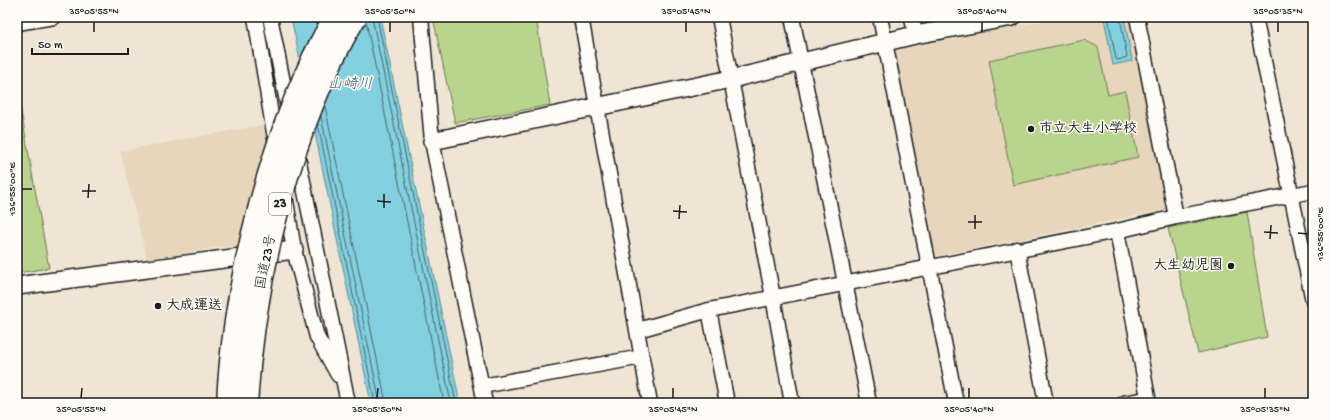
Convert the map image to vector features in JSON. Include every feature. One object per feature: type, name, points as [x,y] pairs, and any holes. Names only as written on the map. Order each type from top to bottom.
[{"type":"highway","name":"国道23号","points":[[228,403],[237,317],[253,236],[270,174],[295,101],[334,17]]},
{"type":"highway","name":"国道23号","points":[[246,403],[258,307],[272,236],[288,171],[307,118],[341,40],[355,17]]},
{"type":"street","points":[[17,23],[54,17]]},
{"type":"street","points":[[255,17],[294,250],[317,337],[345,388]]},
{"type":"street","points":[[270,17],[348,403]]},
{"type":"street","points":[[421,17],[432,141],[485,403]]},
{"type":"street","points":[[581,17],[650,403]]},
{"type":"street","points":[[719,17],[792,403]]},
{"type":"street","points":[[792,17],[846,283],[868,403]]},
{"type":"street","points":[[880,17],[956,403]]},
{"type":"street","points":[[912,17],[915,36]]},
{"type":"street","points":[[432,141],[731,79],[974,21],[1012,17]]},
{"type":"street","points":[[1137,17],[1176,217]]},
{"type":"street","points":[[1255,17],[1313,301]]},
{"type":"street","points":[[638,330],[709,310],[1117,231],[1176,217],[1313,191]]},
{"type":"street","points":[[1117,231],[1149,401],[1124,403]]},
{"type":"street","points":[[17,286],[294,250]]},
{"type":"street","points":[[1017,250],[1046,403]]},
{"type":"street","points":[[709,310],[727,403]]},
{"type":"street","points":[[482,386],[642,357]]},
{"type":"shaded area","name":"市立大生小学校","points":[[1062,17],[1131,17],[1168,203],[1165,210],[936,256],[932,252],[893,54],[895,50]]},
{"type":"shaded area","points":[[262,125],[290,239],[284,246],[218,247],[147,259],[120,151]]},
{"type":"green space","points":[[433,17],[536,17],[550,105],[455,123]]},
{"type":"green space","points":[[1084,40],[1098,47],[1108,95],[1125,91],[1138,157],[1013,185],[989,60]]},
{"type":"green space","points":[[17,88],[49,268],[17,273]]},
{"type":"green space","points":[[1247,212],[1267,337],[1198,353],[1168,228]]},
{"type":"water","name":"山崎川","points":[[291,17],[380,17],[460,403],[371,403]]},
{"type":"water","points":[[1124,17],[1132,61],[1113,65],[1104,18]]},
{"type":"place","name":"市立大生小学校","points":[[1031,129]]},
{"type":"place","name":"大生幼児園","points":[[1231,266]]},
{"type":"place","name":"大成運送","points":[[158,306]]}]
